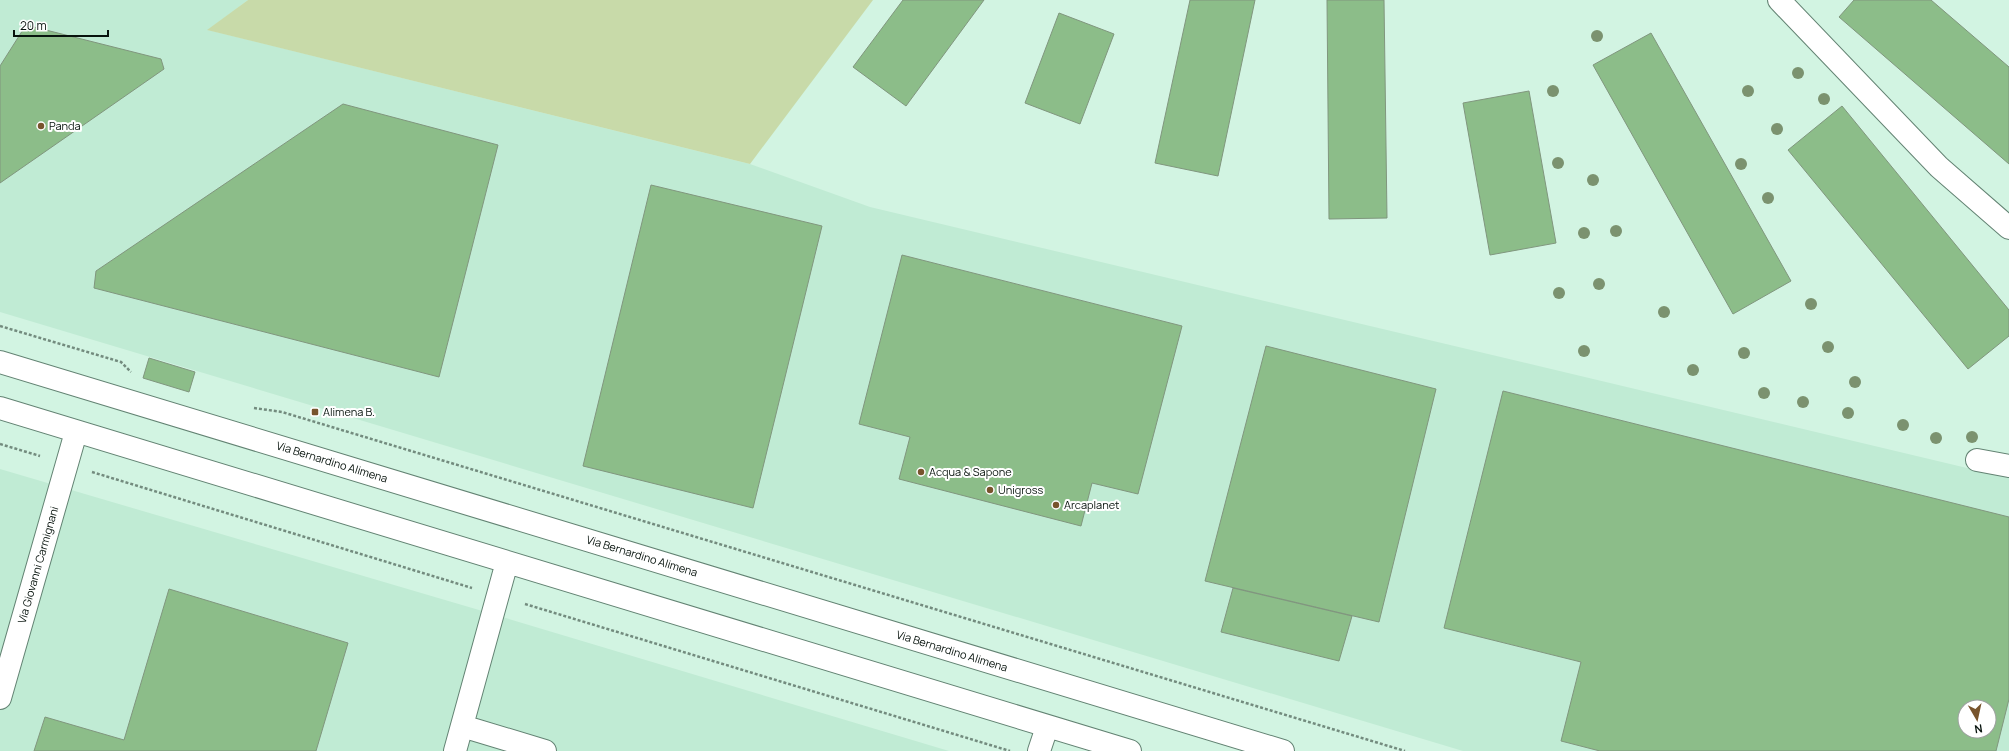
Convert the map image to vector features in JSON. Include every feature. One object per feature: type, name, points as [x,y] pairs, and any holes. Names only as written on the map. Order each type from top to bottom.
[{"type":"street","points":[[1779,0],[1940,167],[2009,228]]},
{"type":"street","name":"Via Bernardino Alimena","points":[[0,362],[1283,751]]},
{"type":"street","points":[[0,408],[1047,727],[1088,744],[1130,751]]},
{"type":"street","name":"Via Giovanni Carmignani","points":[[0,698],[76,432]]},
{"type":"street","points":[[1977,460],[2009,466]]},
{"type":"street","points":[[455,751],[507,562]]},
{"type":"street","points":[[462,726],[545,751]]},
{"type":"street","points":[[1039,751],[1047,727]]},
{"type":"path","points":[[0,326],[121,362],[134,374]]},
{"type":"path","points":[[253,408],[282,412],[1405,751]]},
{"type":"path","points":[[181,499],[1010,751]]},
{"type":"shaded area","points":[[0,0],[248,0],[208,30],[750,164],[870,207],[2009,478],[2009,751],[1463,751],[0,312]]},
{"type":"shaded area","points":[[248,0],[873,0],[750,164],[207,30]]},
{"type":"shaded area","points":[[0,469],[479,610],[949,751],[0,751]]},
{"type":"building","points":[[903,0],[984,0],[906,106],[853,67]]},
{"type":"building","points":[[1190,0],[1255,0],[1218,176],[1155,163]]},
{"type":"building","points":[[1327,0],[1384,0],[1387,218],[1329,219]]},
{"type":"building","points":[[1854,0],[1931,0],[2009,67],[2009,164],[1839,17]]},
{"type":"building","points":[[1059,13],[1114,34],[1080,124],[1025,103]]},
{"type":"building","name":"Panda","points":[[26,25],[161,59],[164,69],[0,183],[0,66]]},
{"type":"building","points":[[1651,33],[1791,281],[1733,314],[1593,65]]},
{"type":"building","points":[[1529,91],[1556,243],[1490,255],[1463,103]]},
{"type":"building","points":[[343,104],[498,145],[439,377],[94,288],[96,271]]},
{"type":"building","points":[[1842,106],[2009,310],[2009,336],[1968,369],[1788,150]]},
{"type":"building","points":[[651,185],[822,226],[753,508],[583,466]]},
{"type":"building","points":[[902,255],[1182,326],[1138,494],[1092,483],[1081,526],[899,479],[910,437],[859,424]]},
{"type":"building","points":[[1266,346],[1436,389],[1379,622],[1205,581]]},
{"type":"building","points":[[149,358],[195,372],[189,392],[143,378]]},
{"type":"building","points":[[1503,391],[2009,517],[2009,699],[1996,751],[1600,751],[1561,741],[1581,662],[1444,628]]},
{"type":"building","points":[[1233,588],[1352,616],[1339,661],[1221,632]]},
{"type":"building","points":[[169,589],[348,643],[316,751],[34,751],[45,717],[124,740]]},
{"type":"place","name":"Panda","points":[[41,126]]},
{"type":"place","name":"Alimena B.","points":[[315,412]]},
{"type":"place","name":"Acqua & Sapone","points":[[921,472]]},
{"type":"place","name":"Unigross","points":[[990,490]]},
{"type":"place","name":"Arcaplanet","points":[[1056,505]]}]
